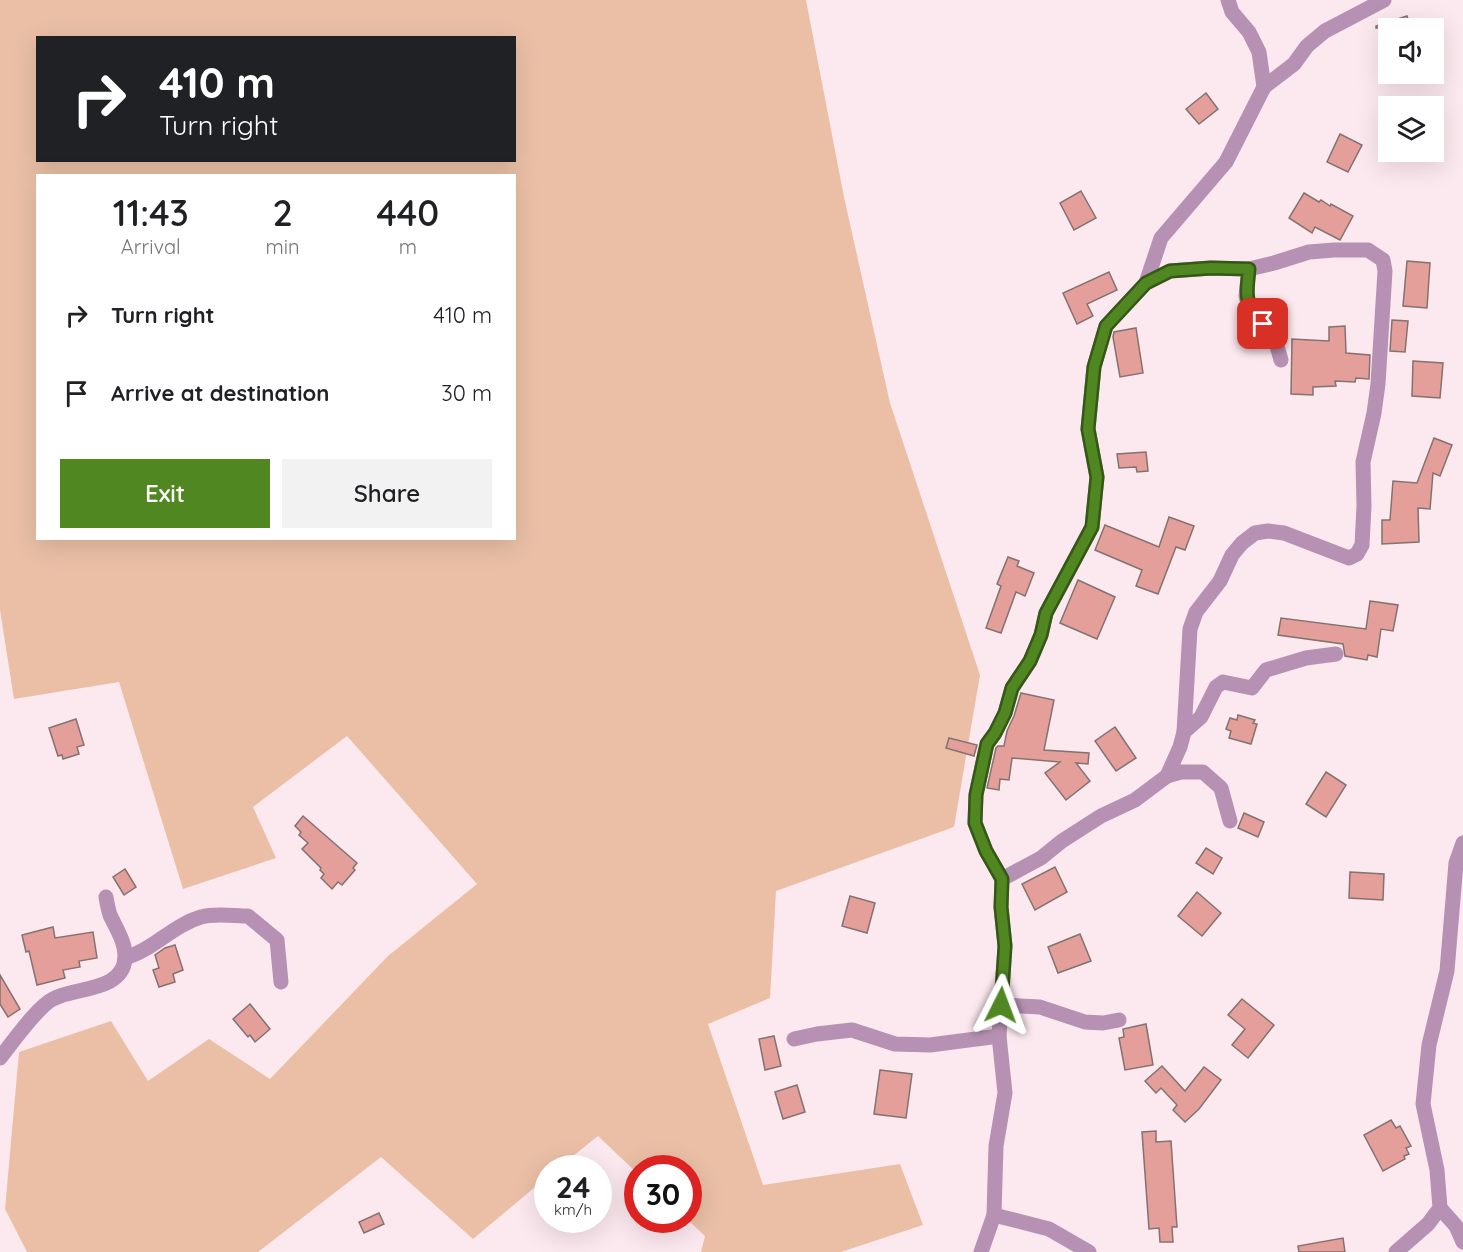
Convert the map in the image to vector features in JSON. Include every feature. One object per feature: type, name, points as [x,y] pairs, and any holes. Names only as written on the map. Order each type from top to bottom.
[{"type":"street","points":[[1228,0],[1232,12],[1249,32],[1259,52],[1264,87]]},
{"type":"street","points":[[1146,283],[1161,238],[1226,162],[1264,87],[1294,64],[1307,46],[1325,31],[1384,0]]},
{"type":"street","points":[[981,1252],[994,1215],[996,1146],[1005,1093],[999,1036],[1005,946],[1001,907],[1002,879],[986,851],[975,823],[976,795],[987,744],[1005,713],[1012,688],[1030,661],[1041,635],[1046,613],[1092,527],[1097,477],[1088,429],[1094,367],[1106,326],[1146,283],[1170,271],[1211,268],[1249,269],[1309,252],[1368,250],[1383,261],[1385,271],[1378,384],[1374,413],[1362,462],[1364,506],[1362,546],[1357,554],[1349,558],[1284,533],[1268,531],[1256,533],[1242,543],[1232,555],[1220,581],[1196,612],[1190,629],[1184,732],[1167,776]]},
{"type":"street","points":[[1249,269],[1246,296],[1249,307],[1277,346],[1281,360]]},
{"type":"street","points":[[1184,732],[1201,717],[1216,687],[1223,682],[1252,688],[1266,669],[1306,658],[1336,654]]},
{"type":"street","points":[[1002,879],[1041,858],[1062,841],[1101,816],[1135,800],[1167,776],[1181,772],[1203,772],[1221,788],[1230,821]]},
{"type":"street","points":[[1463,843],[1456,863],[1447,971],[1429,1045],[1423,1104],[1437,1170],[1440,1208],[1456,1226],[1463,1242]]},
{"type":"street","points":[[0,1058],[51,999],[103,985],[122,970],[125,957],[119,933],[109,913],[106,897]]},
{"type":"street","points":[[125,957],[138,954],[177,928],[202,917],[248,916],[277,939],[281,982]]},
{"type":"street","points":[[1001,1005],[1040,1007],[1085,1022],[1103,1023],[1119,1020]]},
{"type":"street","points":[[794,1039],[852,1030],[895,1044],[930,1045],[999,1036]]},
{"type":"street","points":[[1396,1252],[1428,1224],[1440,1208]]},
{"type":"street","points":[[994,1215],[1049,1229],[1089,1252]]},
{"type":"shaded area","points":[[0,0],[806,0],[844,197],[890,403],[980,675],[954,827],[776,891],[770,998],[708,1024],[763,1185],[900,1164],[923,1225],[841,1252],[701,1252],[705,1236],[702,1233],[702,1155],[624,1155],[624,1161],[598,1136],[574,1155],[534,1155],[534,1188],[473,1239],[381,1157],[258,1252],[27,1252],[5,1209],[19,1052],[111,1021],[148,1081],[209,1039],[270,1079],[388,956],[477,884],[347,736],[253,807],[276,858],[183,889],[119,682],[14,699],[0,610]]},
{"type":"building","points":[[1206,93],[1218,109],[1199,124],[1186,109]]},
{"type":"building","points":[[1340,134],[1362,145],[1348,172],[1327,162]]},
{"type":"building","points":[[1081,191],[1096,218],[1074,230],[1060,203]]},
{"type":"building","points":[[1304,193],[1353,216],[1340,240],[1315,227],[1312,233],[1289,218]]},
{"type":"building","points":[[1407,261],[1430,263],[1427,308],[1403,306]]},
{"type":"building","points":[[1109,272],[1117,290],[1087,304],[1093,316],[1077,324],[1063,293]]},
{"type":"building","points":[[1392,320],[1408,321],[1405,352],[1390,351]]},
{"type":"building","points":[[1345,326],[1346,353],[1370,355],[1369,379],[1356,378],[1355,382],[1335,381],[1336,386],[1313,387],[1313,395],[1291,394],[1292,339],[1329,341],[1329,327]]},
{"type":"building","points":[[1136,328],[1143,373],[1120,377],[1114,332]]},
{"type":"building","points":[[1413,361],[1443,363],[1440,398],[1412,396]]},
{"type":"building","points":[[1434,438],[1452,445],[1440,476],[1433,473],[1430,509],[1418,508],[1419,542],[1382,544],[1382,520],[1390,520],[1393,481],[1417,483]]},
{"type":"building","points":[[1146,452],[1148,471],[1137,472],[1136,467],[1119,468],[1117,454]]},
{"type":"building","points":[[1169,517],[1194,526],[1185,550],[1176,547],[1158,594],[1136,586],[1142,570],[1095,550],[1105,525],[1159,547]]},
{"type":"building","points":[[1008,557],[1019,561],[1017,566],[1034,573],[1025,596],[1016,592],[1001,633],[986,628],[1001,586],[997,584]]},
{"type":"building","points":[[1078,580],[1115,597],[1097,639],[1060,623]]},
{"type":"building","points":[[1370,601],[1398,605],[1393,631],[1381,629],[1377,657],[1368,655],[1367,660],[1345,656],[1343,644],[1278,635],[1281,618],[1366,629]]},
{"type":"building","points":[[1021,693],[1054,700],[1044,750],[1089,753],[1088,764],[1076,763],[1090,781],[1066,800],[1045,773],[1060,762],[1012,758],[1009,780],[1000,779],[999,790],[987,788],[996,748],[1004,746]]},
{"type":"building","points":[[1238,715],[1255,720],[1253,723],[1257,724],[1251,744],[1229,738],[1231,731],[1226,729],[1230,718],[1237,720]]},
{"type":"building","points":[[76,719],[84,745],[77,747],[79,754],[63,759],[62,755],[58,756],[49,728]]},
{"type":"building","points":[[1115,727],[1136,758],[1116,771],[1095,741]]},
{"type":"building","points":[[949,738],[977,745],[974,756],[946,748]]},
{"type":"building","points":[[1326,772],[1346,785],[1326,817],[1306,804]]},
{"type":"building","points":[[1244,813],[1264,822],[1258,837],[1238,828]]},
{"type":"building","points":[[303,816],[357,863],[353,868],[355,870],[342,885],[338,882],[332,889],[321,878],[324,874],[321,868],[302,849],[308,843],[299,835],[301,832],[295,826]]},
{"type":"building","points":[[1206,848],[1222,858],[1213,874],[1196,863]]},
{"type":"building","points":[[1055,867],[1067,892],[1035,910],[1022,884]]},
{"type":"building","points":[[125,869],[136,887],[124,895],[113,877]]},
{"type":"building","points":[[1350,872],[1384,874],[1383,900],[1349,898]]},
{"type":"building","points":[[1197,892],[1221,913],[1202,936],[1178,916]]},
{"type":"building","points":[[850,896],[875,903],[867,933],[842,926]]},
{"type":"building","points":[[53,927],[55,938],[93,932],[97,958],[79,961],[80,967],[63,970],[65,978],[37,985],[29,951],[26,952],[22,935]]},
{"type":"building","points":[[1080,934],[1091,961],[1058,973],[1048,947]]},
{"type":"building","points":[[175,945],[183,970],[173,974],[175,982],[159,987],[153,970],[159,968],[155,955]]},
{"type":"building","points":[[0,975],[20,1009],[8,1017],[0,1004]]},
{"type":"building","points":[[1242,999],[1274,1025],[1248,1058],[1232,1045],[1245,1029],[1228,1015]]},
{"type":"building","points":[[250,1004],[270,1029],[255,1042],[233,1019]]},
{"type":"building","points":[[1146,1024],[1153,1065],[1125,1070],[1119,1038],[1124,1037],[1123,1029]]},
{"type":"building","points":[[774,1036],[781,1066],[765,1070],[759,1039]]},
{"type":"building","points":[[1162,1066],[1185,1091],[1204,1067],[1221,1080],[1199,1109],[1185,1122],[1173,1110],[1177,1105],[1161,1088],[1156,1093],[1145,1081]]},
{"type":"building","points":[[880,1070],[912,1074],[906,1118],[874,1114]]},
{"type":"building","points":[[797,1085],[805,1112],[783,1119],[775,1092]]},
{"type":"building","points":[[1391,1120],[1396,1128],[1400,1126],[1411,1146],[1406,1148],[1409,1154],[1404,1156],[1405,1159],[1383,1171],[1364,1135]]},
{"type":"building","points":[[1156,1131],[1156,1142],[1171,1141],[1177,1227],[1172,1227],[1173,1242],[1160,1242],[1159,1228],[1149,1229],[1142,1132]]},
{"type":"building","points":[[379,1213],[384,1224],[364,1233],[359,1222]]},
{"type":"building","points":[[1343,1238],[1345,1252],[1299,1252],[1298,1246]]},
{"type":"route","points":[[1001,1005],[1005,946],[1001,907],[1002,879],[986,851],[975,823],[976,795],[987,744],[1005,713],[1012,688],[1030,661],[1041,635],[1046,613],[1092,527],[1097,477],[1088,429],[1094,367],[1106,326],[1146,283],[1170,271],[1211,268],[1249,269],[1246,296],[1249,307],[1263,324]]}]
